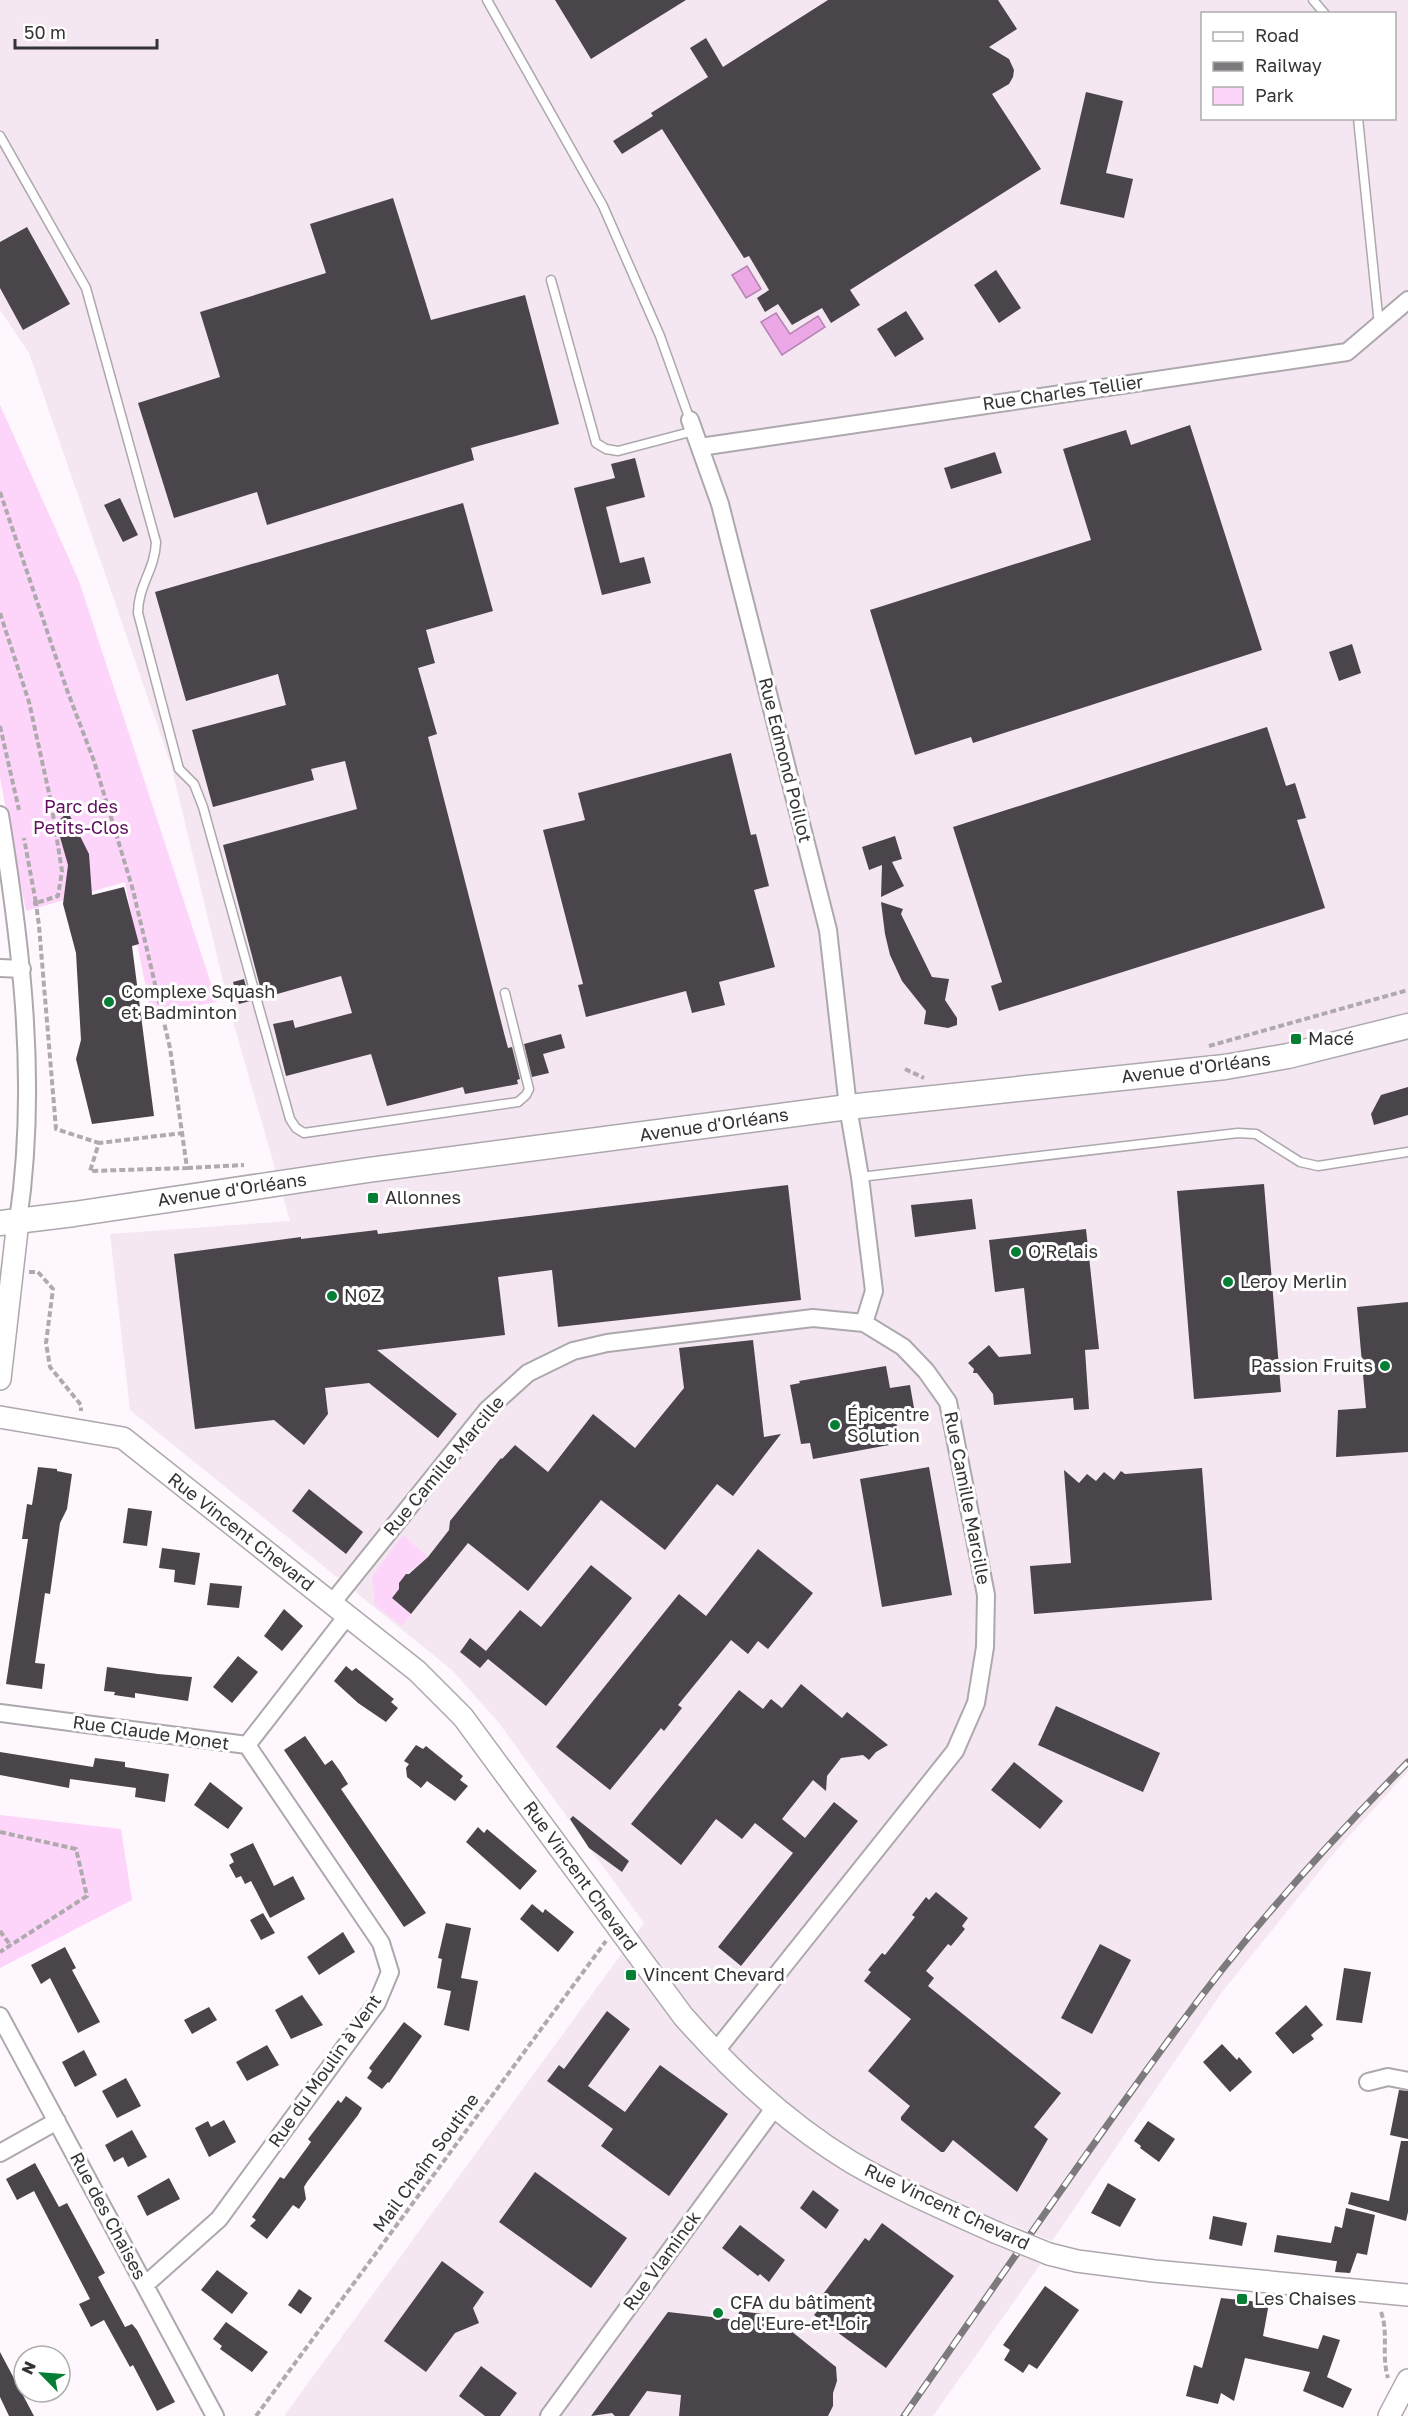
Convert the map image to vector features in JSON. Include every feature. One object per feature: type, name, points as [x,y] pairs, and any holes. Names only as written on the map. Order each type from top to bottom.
[{"type":"main road","name":"Avenue d'Orléans","points":[[9,1222],[368,1170],[849,1107],[1225,1067],[1288,1056],[1408,1026]]},
{"type":"street","name":"Rue Charles Tellier","points":[[694,433],[1347,352],[1408,300]]},
{"type":"street","name":"Rue Edmond Poillot","points":[[694,433],[720,504],[828,930],[874,1291],[864,1323]]},
{"type":"street","points":[[0,815],[22,969],[28,1114],[26,1165],[9,1222],[13,1271],[0,1379]]},
{"type":"street","points":[[0,968],[22,969]]},
{"type":"street","name":"Rue Camille Marcille","points":[[339,1610],[487,1410],[528,1373],[573,1351],[607,1343],[813,1318],[864,1323],[903,1347],[926,1371],[948,1402],[986,1595],[985,1647],[976,1703],[955,1751],[715,2052]]},
{"type":"street","name":"Rue Vincent Chevard","points":[[0,1417],[123,1438],[417,1671],[463,1717],[683,2016],[715,2052],[775,2107],[850,2161],[907,2192],[995,2232],[1049,2254],[1077,2261],[1154,2271],[1408,2295]]},
{"type":"street","name":"Rue Claude Monet","points":[[0,1713],[247,1745],[339,1610]]},
{"type":"street","name":"Rue du Moulin à Vent","points":[[145,2285],[219,2219],[377,2003],[390,1972],[381,1942],[247,1745]]},
{"type":"street","name":"Rue des Chaises","points":[[0,2016],[215,2416]]},
{"type":"street","points":[[1369,2075],[1408,2081]]},
{"type":"street","name":"Rue Vlaminck","points":[[549,2416],[775,2107]]},
{"type":"street","points":[[0,2153],[57,2121]]},
{"type":"street","points":[[1389,2416],[1405,2385]]},
{"type":"lane","points":[[487,0],[603,206],[660,336],[694,433],[618,451],[606,449],[596,443],[551,280]]},
{"type":"lane","points":[[1313,0],[1323,12]]},
{"type":"lane","points":[[1358,120],[1379,325]]},
{"type":"lane","points":[[0,136],[86,288],[156,542],[155,560],[138,597],[138,613],[179,769],[194,784],[203,807],[290,1119],[296,1128],[304,1133],[518,1102],[529,1089],[505,993]]},
{"type":"lane","points":[[860,1177],[1238,1132],[1256,1134],[1300,1162],[1318,1166],[1408,1152]]},
{"type":"path","points":[[0,492],[67,690],[94,761],[133,890],[170,1048],[187,1168],[90,1171],[99,1143]]},
{"type":"path","points":[[0,613],[29,702],[51,802],[62,871],[58,896],[14,907]]},
{"type":"path","points":[[0,726],[19,812]]},
{"type":"path","points":[[23,836],[36,903],[56,1129],[99,1143],[183,1132]]},
{"type":"path","points":[[1200,1048],[1408,990]]},
{"type":"path","points":[[905,1069],[930,1080]]},
{"type":"path","points":[[13,1271],[38,1272],[53,1289],[46,1343],[50,1367],[81,1405],[80,1431]]},
{"type":"path","points":[[0,1832],[76,1849],[87,1896],[0,1953]]},
{"type":"path","name":"Mail Chaîm Soutine","points":[[256,2416],[617,1926]]},
{"type":"path","points":[[0,1931],[11,1946]]},
{"type":"path","points":[[1383,2293],[1381,2312],[1386,2333],[1383,2361],[1389,2385],[1405,2385]]},
{"type":"shaded area","points":[[0,0],[1408,0],[1408,1771],[1334,1853],[1222,1992],[1052,2241],[1004,2222],[990,2241],[1042,2262],[933,2416],[284,2416],[644,1923],[499,1723],[452,1670],[130,1410],[110,1234],[290,1221],[231,1014],[171,765],[29,353],[0,310]]},
{"type":"shaded area","points":[[747,266],[761,289],[746,298],[732,275]]},
{"type":"shaded area","points":[[776,313],[790,334],[818,316],[825,327],[782,355],[761,322]]},
{"type":"green space","name":"Parc des Petits-Clos","points":[[0,405],[79,581],[217,1002],[151,1014],[125,882],[26,911],[0,778]]},
{"type":"green space","points":[[403,1535],[428,1557],[406,1574],[392,1598],[411,1614],[402,1626],[375,1605],[372,1576]]},
{"type":"green space","points":[[0,1815],[121,1829],[132,1900],[0,1968]]},
{"type":"building","points":[[555,0],[686,0],[591,59]]},
{"type":"building","points":[[828,0],[998,0],[1017,29],[989,47],[1009,59],[1014,70],[1009,84],[992,94],[1041,169],[850,290],[860,305],[831,323],[822,308],[792,325],[778,304],[765,312],[757,298],[769,290],[749,256],[744,258],[662,129],[622,154],[613,141],[653,116],[651,113],[708,77],[690,48],[706,38],[723,67]]},
{"type":"building","points":[[1086,92],[1123,101],[1106,173],[1133,179],[1124,218],[1060,204]]},
{"type":"building","points":[[393,198],[431,320],[525,295],[559,424],[471,448],[474,460],[267,525],[257,492],[174,518],[138,403],[220,377],[200,312],[326,273],[310,224]]},
{"type":"building","points":[[27,227],[70,304],[23,330],[0,288],[0,242]]},
{"type":"building","points":[[996,270],[1021,308],[999,323],[974,285]]},
{"type":"building","points":[[906,311],[924,339],[895,357],[877,329]]},
{"type":"building","points":[[1190,425],[1262,650],[973,743],[971,737],[915,755],[870,610],[1091,540],[1063,449],[1126,430],[1131,445]]},
{"type":"building","points":[[995,452],[1002,473],[951,489],[944,468]]},
{"type":"building","points":[[635,458],[645,497],[606,507],[620,563],[644,557],[651,583],[602,595],[574,488],[615,478],[611,464]]},
{"type":"building","points":[[120,498],[138,535],[123,542],[104,505]]},
{"type":"building","points":[[463,503],[493,611],[426,630],[435,663],[418,668],[437,734],[428,737],[505,1037],[508,1048],[512,1047],[520,1079],[517,1080],[518,1084],[465,1094],[463,1087],[387,1106],[371,1054],[286,1076],[273,1024],[293,1020],[295,1028],[352,1013],[341,976],[263,998],[223,845],[357,809],[345,761],[311,769],[314,780],[213,807],[192,730],[286,705],[278,674],[186,701],[155,592]]},
{"type":"building","points":[[1352,644],[1361,673],[1339,681],[1329,652]]},
{"type":"building","points":[[1267,727],[1286,786],[1295,783],[1306,818],[1297,820],[1325,908],[999,1011],[991,986],[1002,982],[953,827]]},
{"type":"building","points":[[731,753],[751,835],[756,834],[769,886],[754,890],[775,967],[719,982],[725,1005],[692,1013],[686,991],[586,1017],[578,985],[583,984],[543,830],[585,820],[578,793]]},
{"type":"building","name":"Complexe Squash et Badminton","points":[[68,812],[89,854],[92,895],[124,887],[139,944],[132,946],[154,1116],[92,1124],[76,1059],[81,1040],[76,953],[63,904],[68,865],[56,823]]},
{"type":"building","points":[[895,836],[902,859],[892,862],[904,886],[881,897],[882,865],[869,870],[862,847]]},
{"type":"building","points":[[881,902],[903,909],[901,914],[932,977],[949,979],[945,1000],[957,1018],[957,1025],[948,1028],[924,1024],[926,1011],[902,981],[890,955]]},
{"type":"building","points":[[244,979],[250,1001],[239,1004],[233,982]]},
{"type":"building","points":[[561,1034],[565,1048],[543,1054],[549,1073],[532,1077],[524,1044]]},
{"type":"building","points":[[1408,1087],[1408,1115],[1374,1125],[1371,1114],[1381,1095]]},
{"type":"building","points":[[1264,1184],[1281,1392],[1194,1399],[1177,1191]]},
{"type":"building","points":[[788,1185],[801,1300],[558,1327],[552,1270],[498,1277],[505,1335],[377,1350],[457,1414],[438,1438],[369,1383],[325,1388],[328,1414],[304,1445],[274,1420],[195,1429],[174,1254],[301,1237],[301,1239],[377,1230],[378,1234]]},
{"type":"building","points":[[972,1199],[976,1229],[915,1237],[911,1205]]},
{"type":"building","points":[[1086,1229],[1099,1349],[1085,1350],[1089,1409],[1074,1410],[1073,1398],[994,1405],[993,1394],[977,1373],[973,1373],[974,1369],[968,1363],[989,1345],[999,1357],[1031,1354],[1024,1288],[995,1292],[989,1240]]},
{"type":"building","name":"Passion Fruits","points":[[1408,1302],[1408,1452],[1336,1457],[1338,1410],[1366,1408],[1357,1307]]},
{"type":"building","points":[[753,1340],[764,1437],[781,1434],[733,1496],[717,1484],[665,1550],[601,1500],[528,1591],[468,1543],[411,1614],[392,1598],[406,1574],[409,1574],[428,1557],[449,1530],[450,1521],[501,1458],[515,1445],[548,1472],[593,1414],[635,1448],[684,1388],[679,1348]]},
{"type":"building","points":[[886,1366],[890,1388],[910,1385],[914,1408],[894,1411],[900,1443],[813,1459],[810,1443],[801,1444],[790,1385],[800,1383],[799,1381]]},
{"type":"building","points":[[38,1467],[57,1469],[57,1471],[72,1474],[67,1509],[60,1523],[50,1594],[45,1593],[35,1663],[45,1664],[42,1689],[6,1684],[28,1539],[22,1539],[27,1504],[32,1505]]},
{"type":"building","points":[[929,1467],[952,1595],[882,1607],[860,1479]]},
{"type":"building","points":[[1202,1468],[1212,1600],[1034,1614],[1030,1566],[1071,1563],[1064,1470],[1079,1483],[1087,1474],[1096,1481],[1104,1472],[1114,1480],[1121,1471],[1125,1474]]},
{"type":"building","points":[[309,1489],[363,1532],[346,1554],[292,1511]]},
{"type":"building","points":[[128,1508],[152,1511],[147,1546],[123,1543]]},
{"type":"building","points":[[162,1548],[200,1553],[195,1585],[174,1582],[175,1570],[159,1568]]},
{"type":"building","points":[[758,1549],[813,1593],[768,1649],[758,1641],[748,1654],[731,1640],[678,1705],[682,1708],[664,1731],[661,1728],[610,1790],[556,1747],[679,1594],[706,1616]]},
{"type":"building","points":[[591,1565],[632,1598],[546,1706],[488,1659],[480,1668],[460,1652],[470,1638],[486,1651],[520,1610],[541,1627]]},
{"type":"building","points":[[210,1583],[242,1586],[239,1608],[207,1605]]},
{"type":"building","points":[[284,1609],[303,1626],[282,1651],[264,1636]]},
{"type":"building","points":[[238,1656],[258,1672],[232,1703],[213,1687]]},
{"type":"building","points":[[346,1666],[352,1671],[356,1668],[394,1699],[391,1702],[398,1708],[386,1722],[358,1703],[334,1681]]},
{"type":"building","points":[[107,1667],[192,1677],[188,1701],[135,1693],[135,1698],[104,1691]]},
{"type":"building","points":[[801,1684],[842,1718],[847,1712],[888,1745],[876,1752],[869,1760],[863,1755],[841,1758],[827,1776],[826,1791],[813,1780],[782,1819],[805,1838],[834,1802],[858,1821],[741,1966],[718,1947],[793,1853],[755,1823],[742,1839],[716,1819],[681,1865],[631,1824],[739,1690],[763,1709],[771,1699],[782,1708]]},
{"type":"building","points":[[1056,1706],[1160,1753],[1143,1792],[1038,1745]]},
{"type":"building","points":[[305,1736],[325,1765],[332,1760],[340,1771],[348,1784],[341,1789],[426,1913],[404,1927],[284,1750]]},
{"type":"building","points":[[416,1745],[423,1749],[426,1746],[463,1776],[460,1780],[468,1786],[455,1801],[427,1781],[421,1788],[407,1777],[406,1768],[409,1764],[404,1761]]},
{"type":"building","points":[[0,1752],[93,1767],[95,1758],[125,1762],[125,1767],[169,1774],[165,1802],[135,1797],[136,1788],[70,1779],[69,1788],[0,1775]]},
{"type":"building","points":[[1014,1762],[1063,1801],[1040,1829],[991,1790]]},
{"type":"building","points":[[210,1782],[243,1808],[228,1829],[194,1805]]},
{"type":"building","points":[[573,1816],[629,1861],[622,1872],[589,1848],[570,1819]]},
{"type":"building","points":[[478,1827],[484,1833],[487,1829],[537,1871],[520,1890],[466,1842]]},
{"type":"building","points":[[253,1843],[274,1886],[293,1876],[305,1899],[270,1918],[251,1881],[245,1884],[241,1876],[236,1878],[229,1865],[234,1862],[230,1854]]},
{"type":"building","points":[[936,1892],[968,1918],[962,1926],[965,1929],[951,1946],[948,1944],[926,1971],[934,1978],[928,1986],[1061,2093],[1034,2127],[1048,2139],[1017,2192],[953,2140],[944,2152],[941,2152],[901,2120],[910,2106],[868,2071],[911,2019],[864,1981],[871,1972],[868,1970],[882,1953],[885,1955],[915,1917],[912,1915],[926,1897],[929,1900]]},
{"type":"building","points":[[532,1904],[543,1913],[545,1909],[574,1932],[558,1952],[520,1919]]},
{"type":"building","points":[[263,1913],[275,1933],[261,1940],[250,1920]]},
{"type":"building","points":[[446,1923],[471,1928],[461,1978],[478,1981],[469,2031],[444,2025],[451,1991],[437,1988],[442,1959],[438,1958]]},
{"type":"building","points":[[343,1932],[355,1952],[319,1975],[307,1957]]},
{"type":"building","points":[[1100,1944],[1131,1960],[1092,2034],[1061,2018]]},
{"type":"building","points":[[65,1947],[76,1968],[72,1970],[100,2022],[78,2033],[50,1978],[41,1984],[31,1965]]},
{"type":"building","points":[[1344,1968],[1371,1972],[1362,2023],[1336,2020]]},
{"type":"building","points":[[302,1995],[323,2025],[291,2039],[275,2010]]},
{"type":"building","points":[[1306,2005],[1323,2025],[1311,2035],[1314,2039],[1293,2054],[1275,2033]]},
{"type":"building","points":[[209,2007],[217,2020],[192,2034],[184,2020]]},
{"type":"building","points":[[607,2011],[630,2029],[588,2086],[625,2112],[660,2065],[728,2114],[669,2196],[601,2146],[613,2129],[547,2081],[559,2065],[564,2069]]},
{"type":"building","points":[[404,2022],[422,2036],[389,2083],[382,2089],[367,2078],[372,2071],[369,2068]]},
{"type":"building","points":[[1222,2044],[1237,2060],[1239,2057],[1252,2072],[1230,2092],[1203,2062]]},
{"type":"building","points":[[267,2045],[279,2065],[247,2081],[236,2062]]},
{"type":"building","points":[[84,2050],[97,2075],[75,2087],[62,2062]]},
{"type":"building","points":[[126,2078],[141,2106],[117,2118],[102,2091]]},
{"type":"building","points":[[1399,2090],[1408,2091],[1408,2139],[1390,2135]]},
{"type":"building","points":[[346,2096],[362,2108],[307,2182],[304,2187],[306,2199],[299,2209],[293,2205],[267,2239],[250,2226],[256,2220],[252,2217],[280,2177],[284,2179],[311,2142],[308,2139],[338,2100],[341,2103]]},
{"type":"building","points":[[224,2120],[236,2142],[209,2157],[195,2128],[208,2121],[211,2127]]},
{"type":"building","points":[[1148,2121],[1175,2139],[1159,2162],[1134,2141]]},
{"type":"building","points":[[132,2130],[147,2157],[128,2167],[123,2157],[114,2162],[105,2145]]},
{"type":"building","points":[[1401,2141],[1408,2141],[1406,2221],[1348,2204],[1351,2192],[1389,2201]]},
{"type":"building","points":[[35,2163],[59,2207],[67,2203],[105,2273],[98,2277],[125,2327],[132,2324],[137,2330],[175,2402],[157,2411],[133,2365],[130,2367],[104,2320],[91,2327],[79,2304],[90,2299],[34,2191],[17,2200],[6,2179]]},
{"type":"building","points":[[535,2172],[627,2238],[591,2288],[499,2222]]},
{"type":"building","points":[[169,2178],[180,2199],[147,2216],[137,2196]]},
{"type":"building","points":[[1108,2183],[1136,2199],[1120,2227],[1091,2213]]},
{"type":"building","points":[[813,2190],[839,2210],[826,2229],[800,2208]]},
{"type":"building","points":[[1346,2208],[1375,2215],[1367,2255],[1357,2253],[1350,2273],[1335,2272],[1337,2261],[1274,2252],[1277,2235],[1331,2243],[1335,2226],[1342,2228]]},
{"type":"building","points":[[1213,2216],[1247,2223],[1242,2246],[1209,2239]]},
{"type":"building","points":[[882,2223],[954,2276],[886,2368],[814,2315],[823,2304],[818,2301],[865,2238],[869,2241]]},
{"type":"building","points":[[740,2225],[785,2260],[769,2282],[722,2248]]},
{"type":"building","points":[[442,2261],[484,2292],[473,2308],[479,2323],[455,2333],[426,2372],[384,2341]]},
{"type":"building","points":[[217,2270],[248,2293],[232,2314],[201,2290]]},
{"type":"building","points":[[1045,2286],[1079,2310],[1037,2369],[1029,2364],[1023,2373],[1004,2360],[1010,2350],[1003,2345]]},
{"type":"building","points":[[299,2289],[312,2298],[301,2314],[288,2305]]},
{"type":"building","points":[[1221,2298],[1269,2303],[1263,2336],[1318,2349],[1323,2335],[1340,2340],[1327,2377],[1352,2389],[1343,2408],[1303,2391],[1310,2372],[1245,2358],[1234,2401],[1221,2393],[1218,2404],[1186,2396],[1194,2365],[1202,2368]]},
{"type":"building","name":"CFA du bâtiment de l'Eure-et-Loir","points":[[739,2311],[771,2315],[836,2367],[837,2381],[833,2393],[833,2406],[828,2416],[679,2416],[681,2395],[647,2391],[629,2416],[615,2416],[612,2413],[591,2416],[668,2312],[738,2320]]},
{"type":"building","points":[[226,2322],[268,2352],[252,2372],[220,2349],[222,2346],[213,2339]]},
{"type":"building","points":[[0,2352],[12,2375],[12,2404],[28,2404],[34,2416],[9,2416],[0,2397]]},
{"type":"building","points":[[481,2366],[517,2393],[500,2416],[485,2416],[459,2396]]},
{"type":"railway","points":[[904,2416],[1040,2220],[1205,1991],[1289,1890],[1408,1762]]},
{"type":"place","name":"Complexe Squash et Badminton","points":[[109,1002]]},
{"type":"place","name":"Macé","points":[[1296,1039]]},
{"type":"place","name":"Allonnes","points":[[373,1198]]},
{"type":"place","name":"O'Relais","points":[[1016,1252]]},
{"type":"place","name":"Leroy Merlin","points":[[1228,1282]]},
{"type":"place","name":"NOZ","points":[[332,1296]]},
{"type":"place","name":"Passion Fruits","points":[[1385,1366]]},
{"type":"place","name":"Épicentre Solution","points":[[835,1425]]},
{"type":"place","name":"Vincent Chevard","points":[[631,1975]]},
{"type":"place","name":"Les Chaises","points":[[1242,2299]]},
{"type":"place","name":"CFA du bâtiment de l'Eure-et-Loir","points":[[718,2313]]}]
